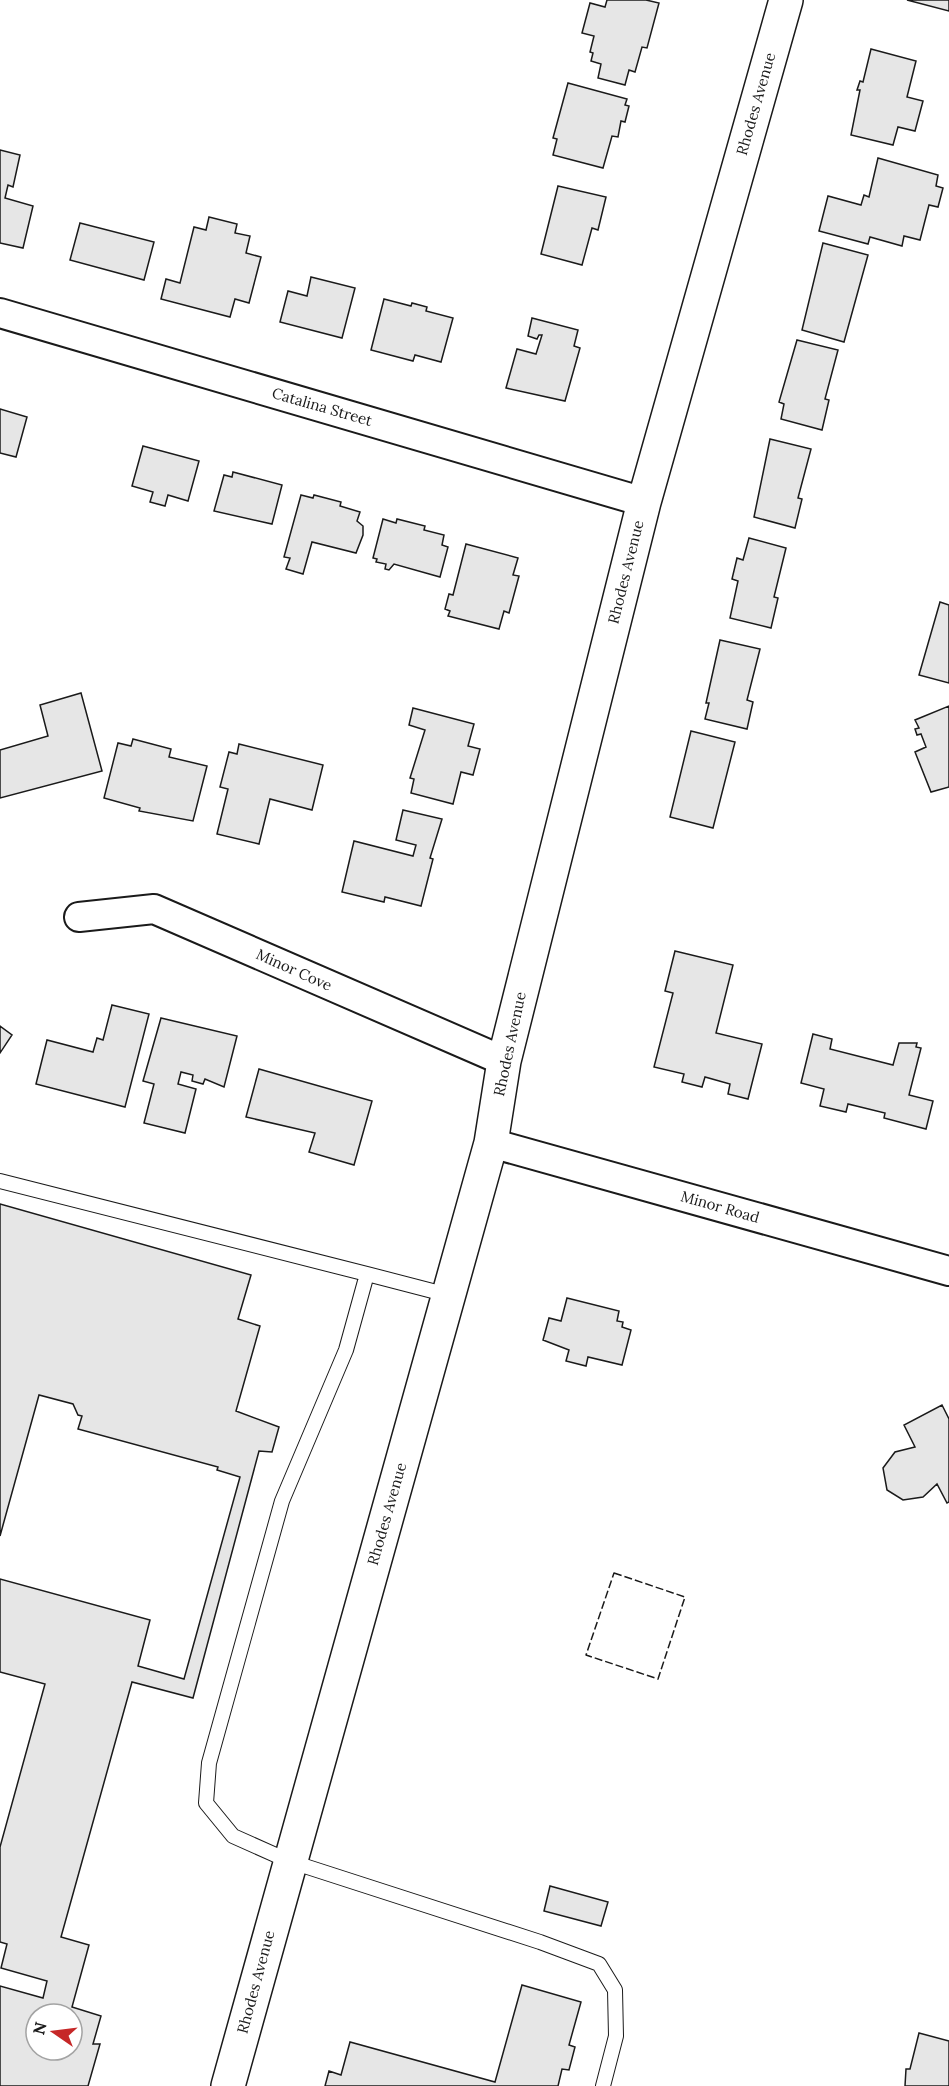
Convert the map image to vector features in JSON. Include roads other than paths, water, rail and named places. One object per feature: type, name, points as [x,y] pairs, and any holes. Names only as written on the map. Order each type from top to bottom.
[{"type":"main road","name":"Rhodes Avenue","points":[[228,2086],[491,1143],[504,1061],[644,502],[786,0]]},
{"type":"street","name":"Catalina Street","points":[[0,313],[644,502]]},
{"type":"street","name":"Minor Cove","points":[[79,917],[154,909],[504,1061]]},
{"type":"street","name":"Minor Road","points":[[491,1143],[949,1271]]},
{"type":"lane","points":[[0,1181],[448,1295]]},
{"type":"lane","points":[[367,1274],[346,1350],[282,1501],[209,1763],[206,1803],[233,1836],[289,1861],[540,1942],[599,1964],[615,1990],[616,2036],[603,2086]]}]
